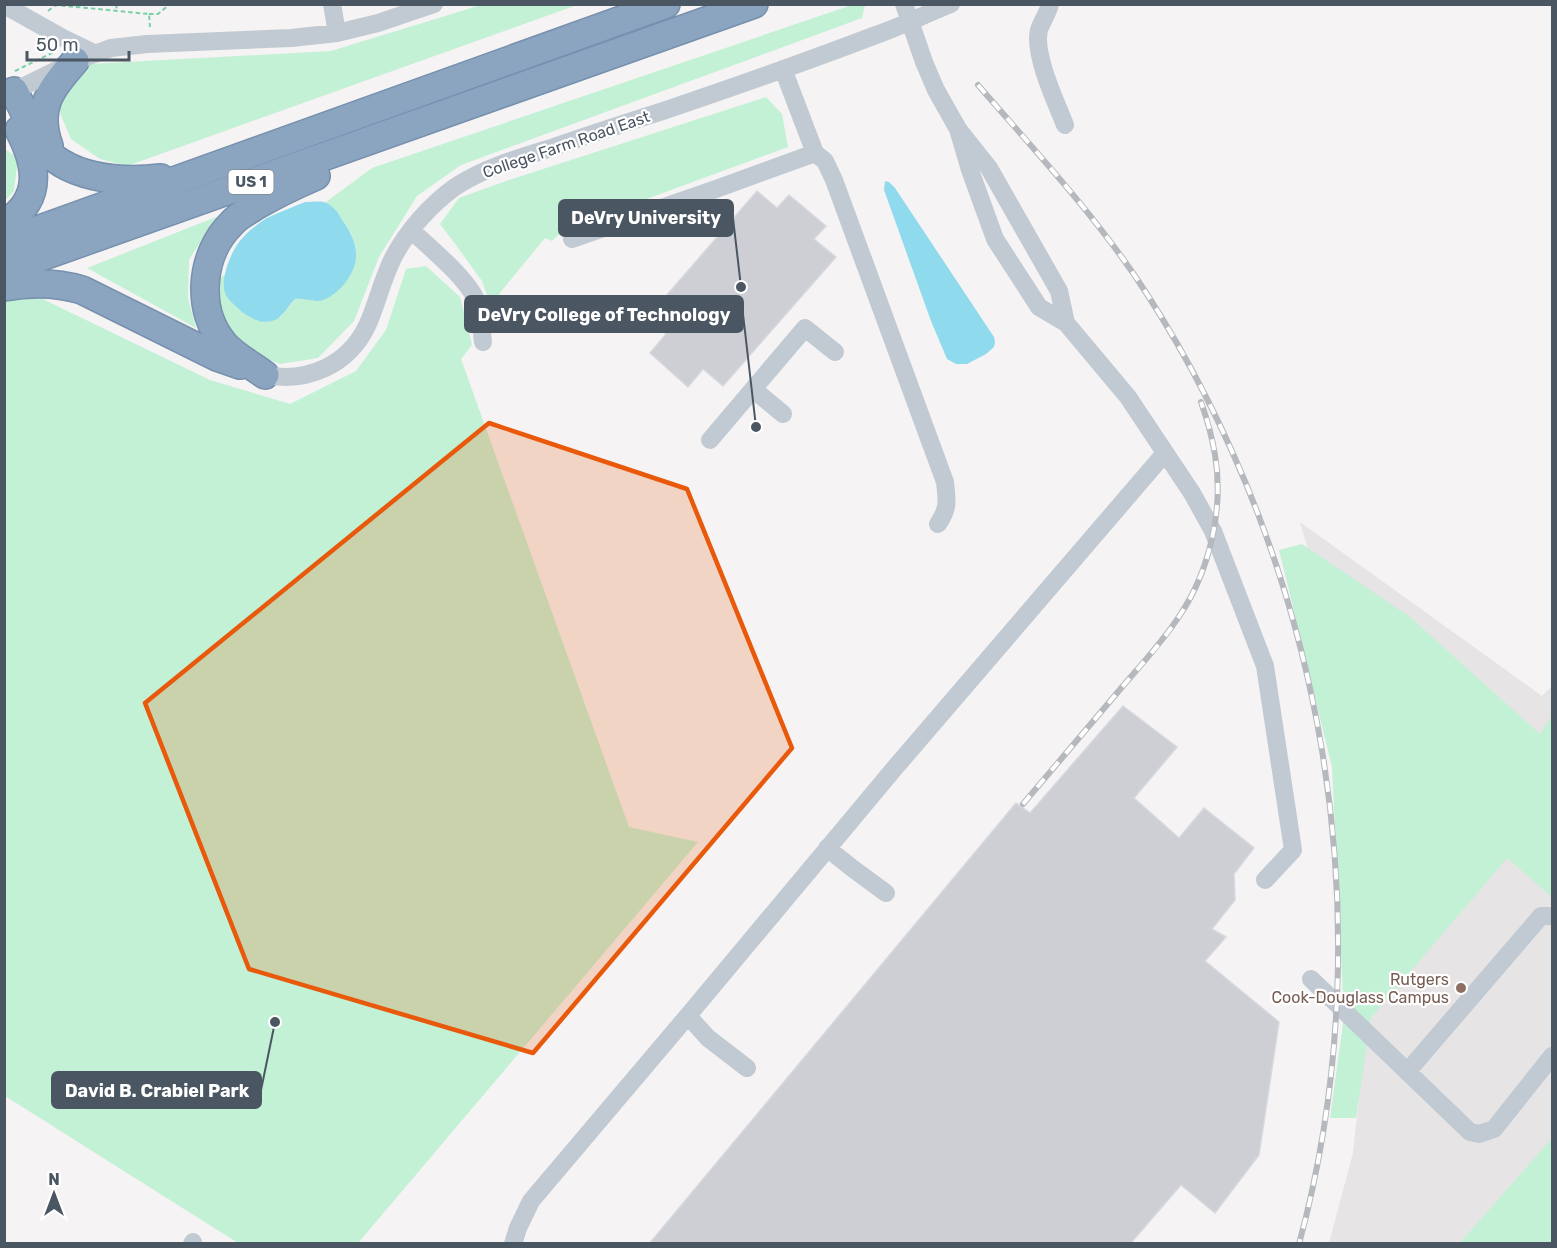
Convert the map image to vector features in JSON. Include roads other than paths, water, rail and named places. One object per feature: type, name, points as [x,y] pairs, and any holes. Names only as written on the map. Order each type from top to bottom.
[{"type":"highway","name":"US 1","points":[[4,242],[666,4]]},
{"type":"highway","name":"US 1","points":[[4,270],[754,4]]},
{"type":"highway","points":[[60,162],[47,140],[43,114],[51,89],[84,57]]},
{"type":"highway","points":[[266,375],[226,346],[215,330],[206,304],[209,261],[218,241],[232,222],[295,185],[395,147],[498,94]]},
{"type":"highway","points":[[8,97],[50,154],[80,172],[114,179],[159,178],[212,167]]},
{"type":"highway","points":[[4,224],[21,211],[30,198],[34,173],[8,97]]},
{"type":"highway","points":[[4,134],[17,142],[30,157]]},
{"type":"highway","points":[[4,287],[46,283],[82,290],[217,357],[266,375]]},
{"type":"street","points":[[332,4],[337,33]]},
{"type":"street","points":[[8,97],[84,57],[120,46],[282,39],[337,33],[378,23],[434,4]]},
{"type":"street","name":"College Farm Road East","points":[[266,375],[288,378],[309,374],[330,366],[348,353],[367,324],[392,260],[411,230],[442,197],[467,180],[514,160],[671,108],[877,35],[907,13],[951,4]]},
{"type":"street","points":[[1050,4],[1039,31],[1039,48],[1048,81],[1065,125]]},
{"type":"street","points":[[4,5],[54,33],[84,57]]},
{"type":"street","points":[[907,13],[931,81],[958,129],[989,168],[1059,291],[1066,323]]},
{"type":"street","points":[[783,69],[815,153],[825,161],[834,180],[945,482],[947,501],[945,513],[938,524]]},
{"type":"street","points":[[958,129],[995,239],[1039,307],[1066,323],[1128,397],[1192,493],[1213,531],[1264,666],[1293,850],[1265,880]]},
{"type":"street","points":[[572,239],[815,153]]},
{"type":"street","points":[[411,230],[459,276],[472,292],[479,308],[483,342]]},
{"type":"street","points":[[710,440],[805,328],[835,352]]},
{"type":"street","points":[[753,389],[783,414]]},
{"type":"street","points":[[513,1244],[531,1201],[923,734],[1164,453]]},
{"type":"street","points":[[827,848],[886,893]]},
{"type":"street","points":[[1407,1072],[1541,916],[1552,916]]},
{"type":"street","points":[[1311,979],[1470,1132],[1479,1134],[1494,1129],[1552,1056]]},
{"type":"street","points":[[688,1016],[708,1038],[747,1068]]},
{"type":"water","points":[[885,181],[895,188],[994,337],[994,347],[967,364],[956,364],[947,359],[884,190]]},
{"type":"water","points":[[305,202],[327,203],[332,206],[346,226],[353,238],[356,252],[351,274],[336,293],[323,300],[295,299],[276,320],[264,322],[252,318],[231,302],[224,289],[226,268],[232,254],[248,232],[259,223]]},
{"type":"railway","points":[[978,85],[1086,211],[1145,291],[1207,399],[1257,512],[1296,630],[1322,751],[1336,875],[1337,999],[1325,1122],[1299,1244]]},
{"type":"railway","points":[[1023,804],[1166,635],[1180,615],[1199,578],[1212,538],[1218,496],[1214,448],[1201,402]]},
{"type":"place","name":"DeVry University","points":[[741,287]]},
{"type":"place","name":"DeVry College of Technology","points":[[756,427]]},
{"type":"place","name":"Rutgers Cook-Douglass Campus","points":[[1461,988]]},
{"type":"place","name":"David B. Crabiel Park","points":[[275,1022]]}]
